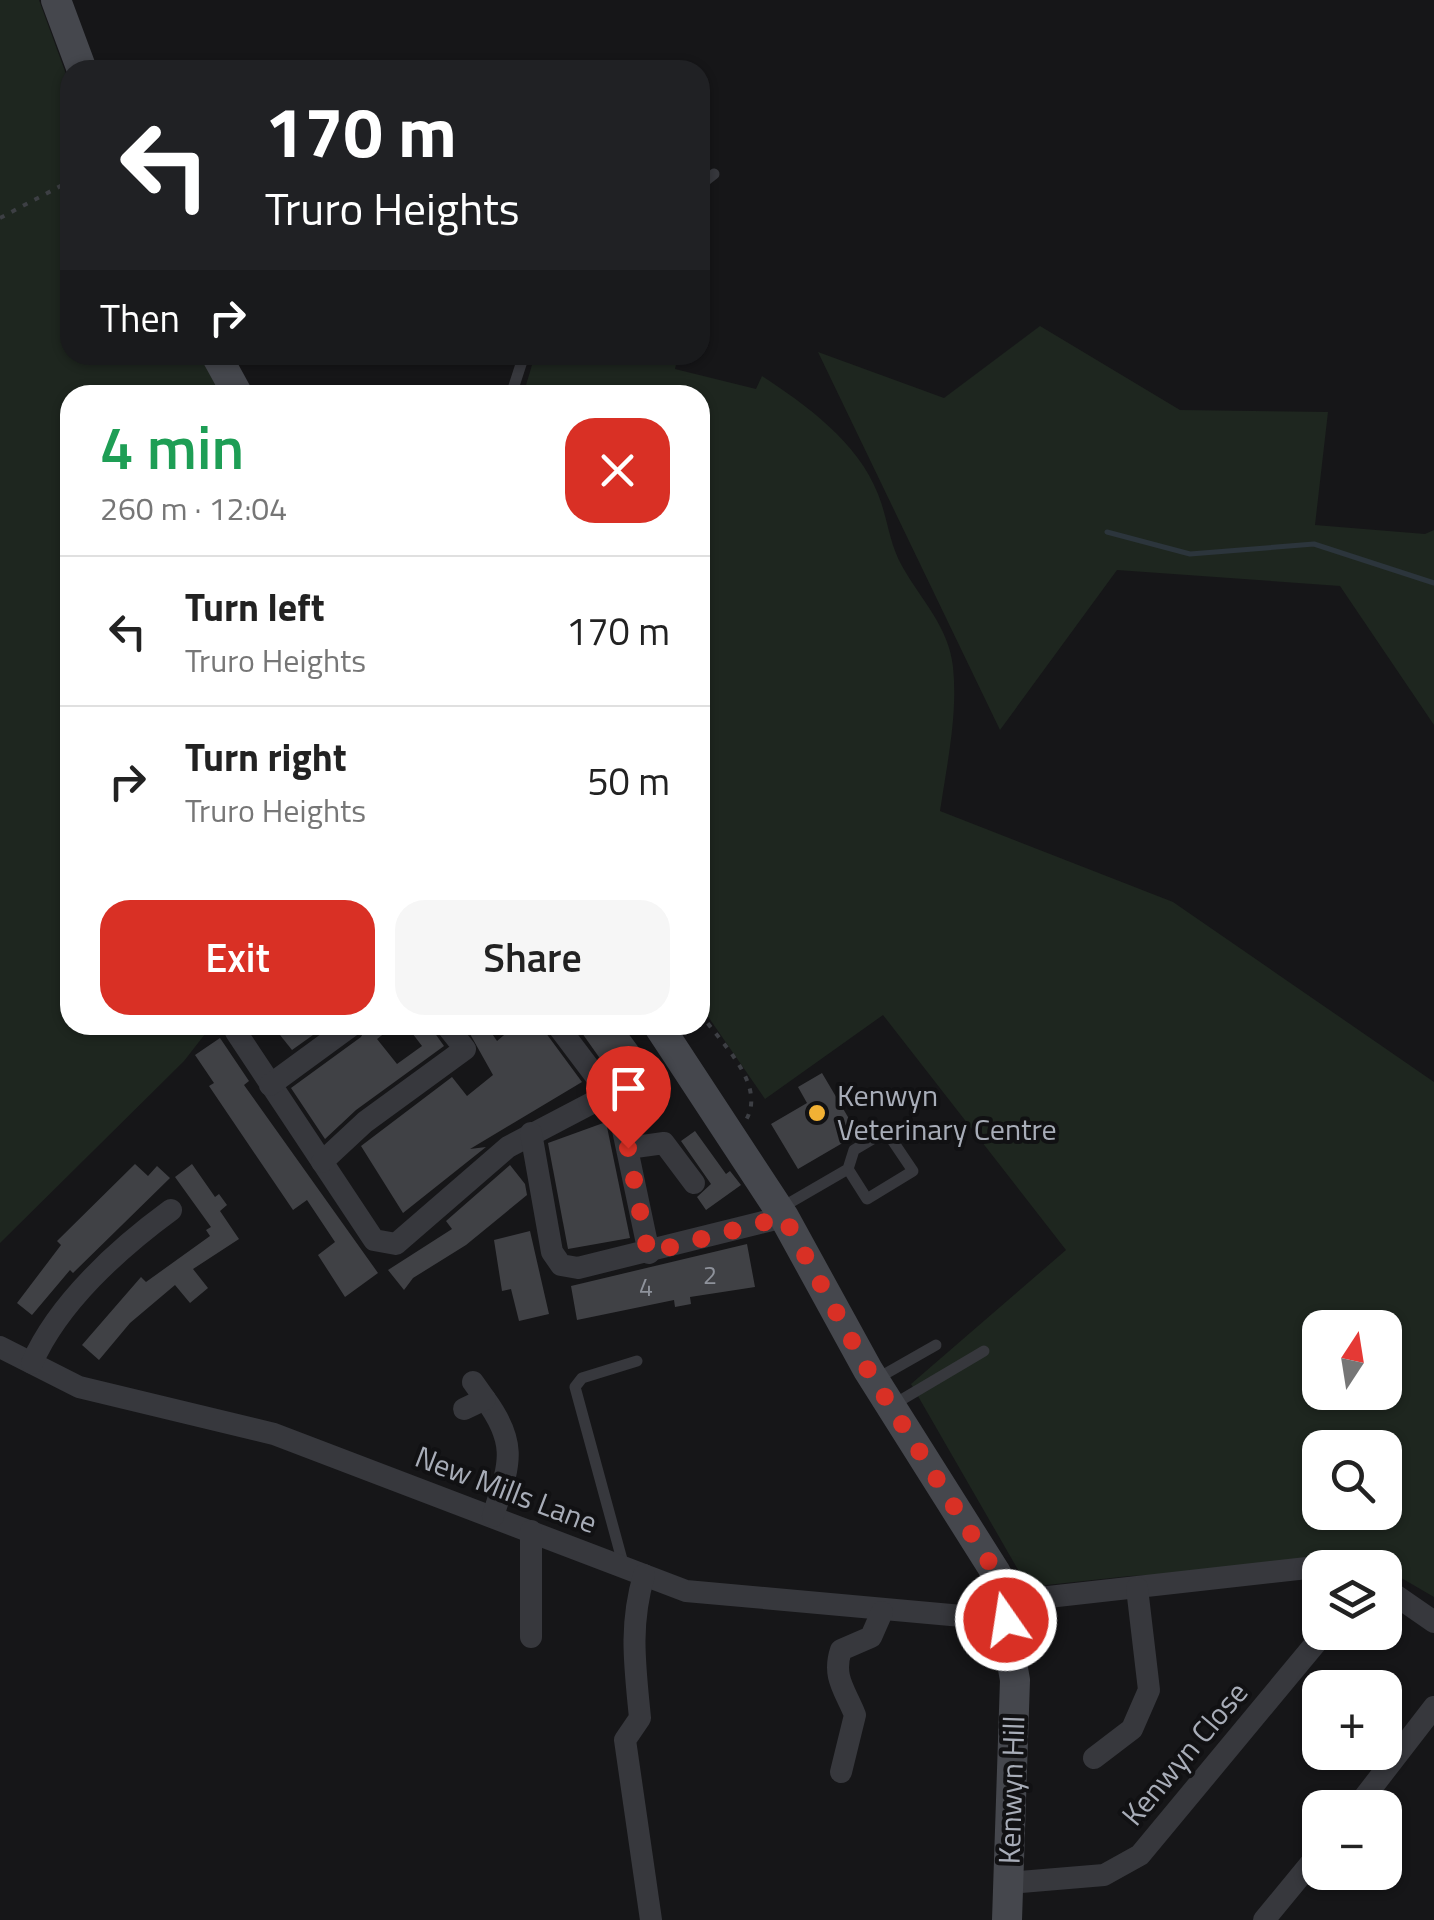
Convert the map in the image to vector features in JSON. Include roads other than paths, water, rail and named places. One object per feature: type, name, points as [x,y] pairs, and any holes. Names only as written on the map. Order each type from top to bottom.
[{"type":"main road","points":[[56,0],[78,60]]},
{"type":"main road","name":"Kenwyn Hill","points":[[665,1035],[782,1213],[874,1380],[996,1573],[1016,1680],[1007,1920]]},
{"type":"street","points":[[238,1035],[374,1240],[386,1245],[415,1230],[508,1147],[609,1094]]},
{"type":"street","points":[[270,1085],[338,1035]]},
{"type":"street","points":[[322,1162],[364,1122],[465,1049],[454,1035]]},
{"type":"street","points":[[565,1035],[609,1094],[628,1148],[648,1253]]},
{"type":"street","points":[[531,1133],[552,1252],[561,1265],[578,1268],[648,1253],[782,1213]]},
{"type":"street","points":[[628,1148],[664,1143],[694,1182]]},
{"type":"street","points":[[508,1147],[538,1174]]},
{"type":"street","points":[[32,1363],[40,1344],[77,1298],[170,1210]]},
{"type":"street","name":"New Mills Lane","points":[[0,1347],[79,1387],[274,1434],[686,1591],[882,1612],[1005,1611],[1136,1588],[1302,1569]]},
{"type":"street","points":[[474,1397],[504,1425],[509,1443],[509,1463],[493,1516]]},
{"type":"street","points":[[530,1531],[531,1637]]},
{"type":"street","points":[[634,1571],[636,1604],[631,1658],[640,1718],[625,1740],[651,1920]]},
{"type":"street","points":[[1094,1758],[1132,1729],[1149,1690],[1136,1588]]},
{"type":"street","points":[[1402,1600],[1434,1622]]},
{"type":"street","points":[[841,1772],[856,1715],[839,1684],[836,1666],[841,1650],[871,1636],[882,1612]]},
{"type":"street","name":"Kenwyn Close","points":[[1009,1883],[1104,1875],[1140,1855],[1310,1650]]},
{"type":"street","points":[[1370,1790],[1434,1706]]},
{"type":"street","points":[[1264,1920],[1302,1874]]},
{"type":"lane","points":[[710,177],[714,174]]},
{"type":"lane","points":[[782,1213],[848,1168],[854,1150],[886,1130],[913,1171],[866,1199],[848,1168]]},
{"type":"lane","points":[[874,1380],[936,1345]]},
{"type":"lane","points":[[891,1406],[984,1351]]},
{"type":"lane","points":[[634,1571],[575,1387],[582,1378],[637,1361]]},
{"type":"waterway","points":[[1107,532],[1190,554],[1314,544],[1434,583]]},
{"type":"place","name":"Kenwyn Veterinary Centre","points":[[817,1113]]}]
